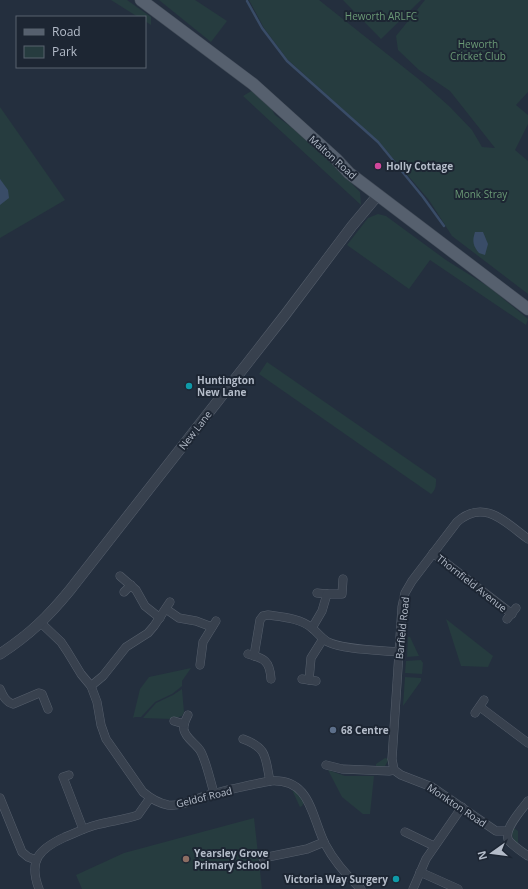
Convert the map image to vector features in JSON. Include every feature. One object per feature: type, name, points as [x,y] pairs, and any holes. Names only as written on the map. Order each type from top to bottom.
[{"type":"main road","name":"Malton Road","points":[[141,0],[253,84],[336,159],[349,173],[528,308]]},
{"type":"street","name":"New Lane","points":[[0,654],[41,623],[70,590],[352,226],[378,195]]},
{"type":"street","name":"Barfield Road","points":[[394,770],[392,759],[402,607],[406,593],[412,581],[456,522],[462,517],[473,512],[482,511],[492,513],[500,517],[528,539]]},
{"type":"street","name":"Thornfield Avenue","points":[[433,553],[512,614]]},
{"type":"street","points":[[120,576],[132,585],[145,606],[160,618]]},
{"type":"street","points":[[316,593],[342,594],[343,579]]},
{"type":"street","points":[[124,592],[132,585]]},
{"type":"street","points":[[312,628],[322,611],[327,594]]},
{"type":"street","points":[[91,686],[103,676],[126,647],[148,633],[168,606],[179,618],[214,624],[203,642],[200,665]]},
{"type":"street","points":[[271,679],[269,665],[261,658],[251,655],[260,620],[263,616],[268,615],[298,620],[312,628],[328,642],[344,647],[399,652]]},
{"type":"street","name":"Geldof Road","points":[[41,623],[61,642],[81,674],[91,686],[97,702],[101,725],[106,739],[136,783],[150,798],[167,805],[176,805],[214,793],[270,781],[286,782],[298,788],[307,800],[324,842],[358,888]]},
{"type":"street","points":[[309,680],[311,658],[323,639]]},
{"type":"street","points":[[0,689],[9,703],[13,704],[39,693],[42,694],[48,709]]},
{"type":"street","points":[[480,707],[528,743]]},
{"type":"street","points":[[188,715],[184,724],[184,730],[198,746],[202,754],[214,793]]},
{"type":"street","points":[[174,721],[184,724]]},
{"type":"street","points":[[243,739],[254,743],[261,748],[270,781]]},
{"type":"street","name":"Monkton Road","points":[[326,766],[342,769],[394,770],[401,775],[432,787],[496,831],[507,831]]},
{"type":"street","points":[[64,774],[83,829]]},
{"type":"street","points":[[0,798],[22,852],[28,857],[36,860]]},
{"type":"street","points":[[39,889],[34,873],[36,860],[39,854],[46,847],[83,829],[138,815],[150,798]]},
{"type":"street","points":[[528,801],[507,831],[509,842],[528,856]]},
{"type":"street","points":[[413,889],[434,846],[462,807]]},
{"type":"street","points":[[405,832],[434,846]]},
{"type":"street","points":[[263,858],[306,849],[324,842]]},
{"type":"street","points":[[420,872],[458,889]]},
{"type":"green space","points":[[111,0],[127,0],[151,17],[151,25],[146,22],[146,16],[136,16]]},
{"type":"green space","points":[[159,0],[195,0],[227,21],[211,42]]},
{"type":"green space","name":"Monk Stray","points":[[249,0],[319,0],[421,81],[450,107],[472,130],[482,147],[495,148],[450,91],[419,70],[398,50],[396,36],[425,0],[528,0],[528,92],[516,105],[528,115],[528,124],[515,150],[528,161],[528,294],[452,236],[429,200],[378,141],[287,59],[264,28]]},
{"type":"green space","name":"Heworth ARLFC","points":[[343,0],[421,0],[381,39]]},
{"type":"green space","points":[[253,90],[268,103],[275,115],[306,138],[346,174],[353,185],[360,192],[361,205],[243,96]]},
{"type":"green space","points":[[0,107],[65,200],[0,238]]},
{"type":"green space","points":[[378,214],[386,216],[446,260],[489,287],[528,319],[526,325],[430,260],[409,289],[347,245],[368,218]]},
{"type":"green space","points":[[267,362],[436,479],[434,491],[431,494],[259,374]]},
{"type":"green space","points":[[446,619],[493,656],[488,667],[461,666]]},
{"type":"green space","points":[[408,637],[410,637],[419,656],[407,657]]},
{"type":"green space","points":[[421,660],[423,663],[422,674],[405,673],[406,661]]},
{"type":"green space","points":[[191,668],[182,681],[182,686],[172,694],[155,702],[141,717],[133,718],[140,689],[149,677]]},
{"type":"green space","points":[[405,677],[421,678],[421,681],[403,706]]},
{"type":"green space","points":[[182,689],[184,712],[182,716],[173,719],[143,718],[156,703]]},
{"type":"green space","points":[[385,758],[389,759],[385,766],[376,768],[376,764]]},
{"type":"green space","points":[[328,770],[345,776],[374,776],[370,814],[363,814],[342,797]]},
{"type":"green space","points":[[292,790],[298,793],[304,802],[302,806],[300,807]]},
{"type":"green space","name":"Yearsley Grove Primary School","points":[[254,818],[262,889],[82,889],[76,875],[124,853]]},
{"type":"green space","points":[[514,828],[518,831],[518,844],[512,833]]},
{"type":"water","points":[[0,179],[8,190],[9,198],[0,205]]},
{"type":"water","points":[[475,232],[483,232],[488,244],[485,255],[479,253],[474,246],[473,241]]},
{"type":"waterway","points":[[247,1],[262,28],[287,61],[378,142],[423,197],[444,226]]},
{"type":"place","name":"Holly Cottage","points":[[378,166]]},
{"type":"place","name":"Huntington New Lane","points":[[189,386]]},
{"type":"place","name":"68 Centre","points":[[333,730]]},
{"type":"place","name":"Yearsley Grove Primary School","points":[[186,859]]},
{"type":"place","name":"Victoria Way Surgery","points":[[396,879]]},
{"type":"park label","name":"Heworth Cricket Club","points":[[478,50]]}]
